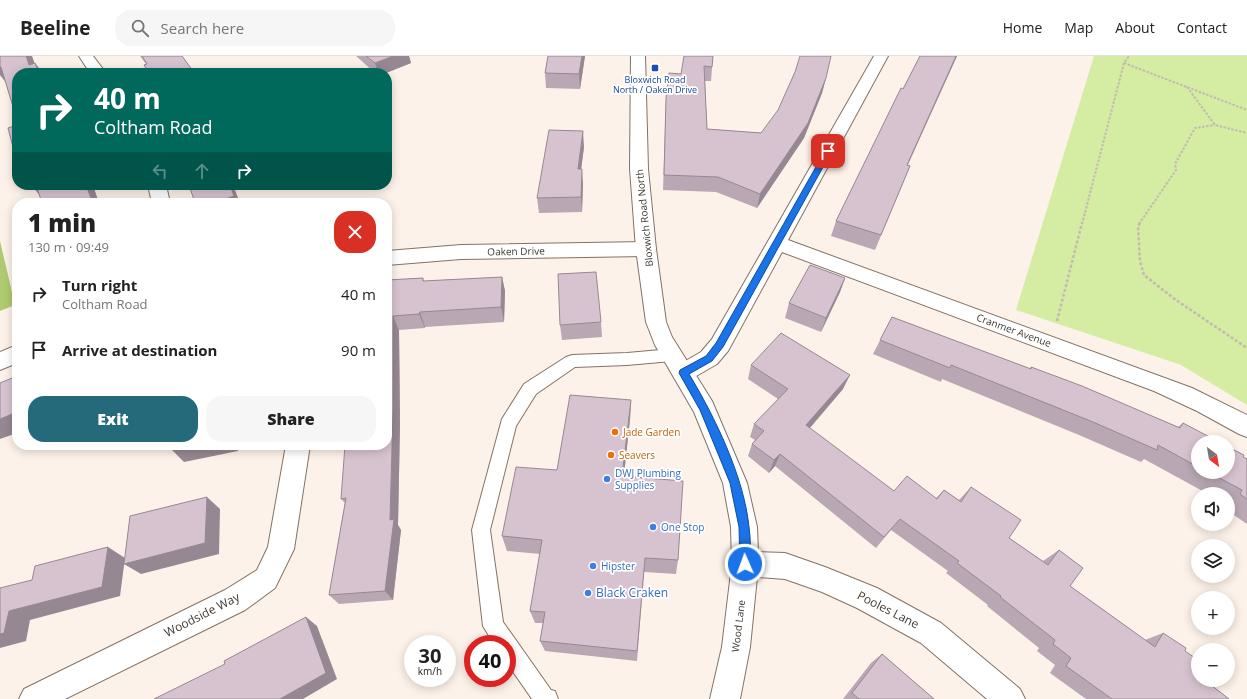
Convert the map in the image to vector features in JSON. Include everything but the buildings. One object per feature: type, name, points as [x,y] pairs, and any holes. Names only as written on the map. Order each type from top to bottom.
[{"type":"street","points":[[86,56],[94,68]]},
{"type":"street","name":"Bloxwich Road North","points":[[638,56],[639,169],[646,249],[656,322],[662,339],[678,364]]},
{"type":"street","points":[[678,364],[709,358],[720,345],[881,56]]},
{"type":"street","name":"Cranmer Avenue","points":[[777,243],[1162,385],[1205,404],[1247,427]]},
{"type":"street","name":"Oaken Drive","points":[[392,258],[461,252],[646,249]]},
{"type":"street","points":[[0,361],[12,356]]},
{"type":"street","name":"Wood Lane","points":[[678,364],[704,408],[735,483],[744,527],[745,564],[736,647],[725,699]]},
{"type":"street","name":"Woodside Way","points":[[34,699],[235,600],[266,579],[281,549],[297,450]]},
{"type":"street","name":"Pooles Lane","points":[[745,564],[785,566],[825,580],[867,598],[931,633],[1010,699]]},
{"type":"lane","points":[[499,635],[493,626],[481,530],[508,424],[530,389],[572,361],[627,359],[678,364]]},
{"type":"lane","points":[[516,659],[544,698],[547,699]]},
{"type":"path","points":[[1051,343],[1124,63],[1129,56]]},
{"type":"path","points":[[1124,63],[1247,110]]},
{"type":"path","points":[[1186,87],[1215,125]]},
{"type":"path","points":[[1247,133],[1215,125],[1195,128],[1175,164],[1176,170],[1138,226],[1140,261],[1144,275],[1176,300],[1247,348]]},
{"type":"green space","points":[[1094,56],[1247,56],[1247,405],[1181,365],[1016,310]]},
{"type":"green space","points":[[0,241],[12,292],[12,306],[0,311]]},
{"type":"place","name":"Bloxwich Road North / Oaken Drive","points":[[655,68]]},
{"type":"place","name":"Jade Garden","points":[[615,432]]},
{"type":"place","name":"Seavers","points":[[611,455]]},
{"type":"place","name":"DWJ Plumbing Supplies","points":[[607,479]]},
{"type":"place","name":"One Stop","points":[[653,527]]},
{"type":"place","name":"Hipster","points":[[593,566]]},
{"type":"place","name":"Black Craken","points":[[588,593]]},
{"type":"route","points":[[745,564],[744,527],[735,483],[704,408],[683,373],[709,358],[720,345],[828,151]]}]
